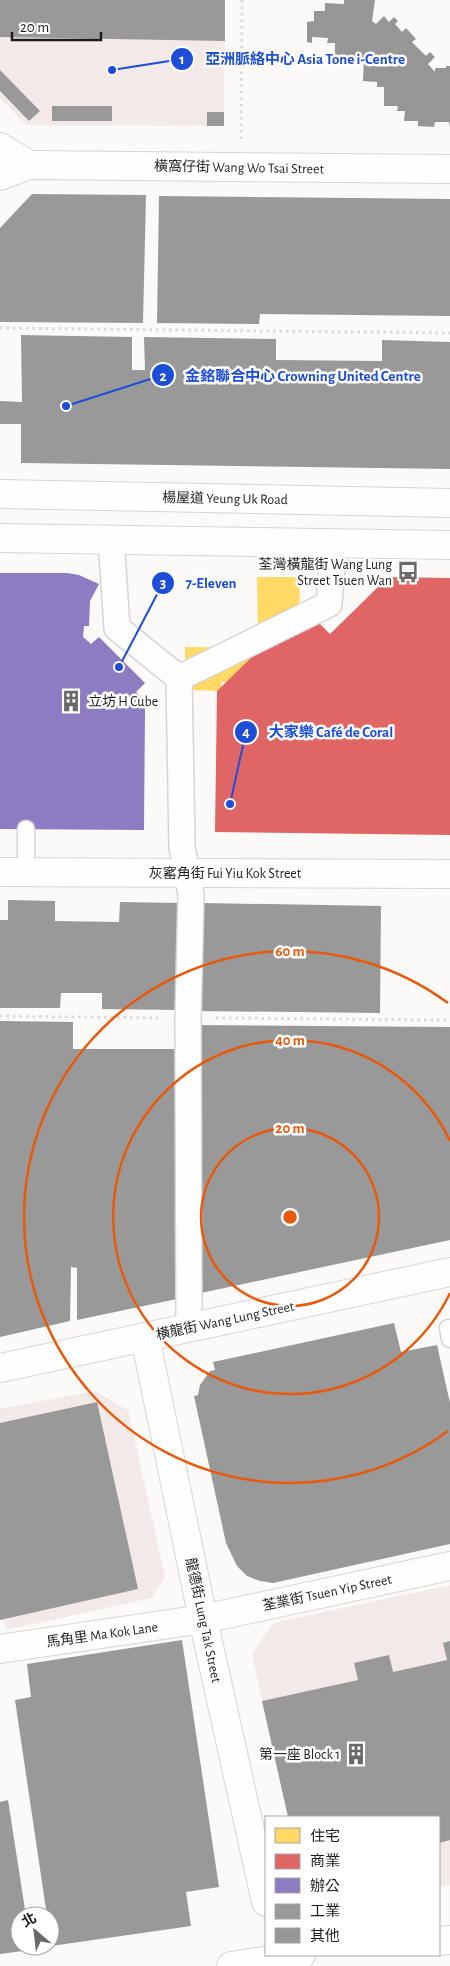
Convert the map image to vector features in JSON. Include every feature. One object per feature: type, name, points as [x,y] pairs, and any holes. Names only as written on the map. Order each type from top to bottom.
[{"type":"street","points":[[0,147],[29,165]]},
{"type":"street","points":[[0,176],[29,165]]},
{"type":"street","name":"橫窩仔街 Wang Wo Tsai Street","points":[[29,165],[450,170]]},
{"type":"street","name":"楊屋道 Yeung Uk Road","points":[[0,494],[450,503]]},
{"type":"street","points":[[0,538],[450,545]]},
{"type":"street","points":[[112,540],[117,628],[179,678]]},
{"type":"street","points":[[179,678],[330,604],[334,543]]},
{"type":"street","points":[[179,678],[182,847],[191,895],[188,1018],[189,1327]]},
{"type":"street","name":"灰窰角街 Fui Yiu Kok Street","points":[[13,872],[450,874]]},
{"type":"street","name":"橫龍街 Wang Lung Street","points":[[0,1368],[450,1272]]},
{"type":"street","name":"龍德街 Lung Tak Street","points":[[145,1337],[203,1619],[265,1898]]},
{"type":"street","name":"荃業街 Tsuen Yip Street","points":[[203,1619],[450,1566]]},
{"type":"street","name":"馬角里 Ma Kok Lane","points":[[0,1649],[203,1619]]},
{"type":"street","points":[[231,1966],[295,1956]]},
{"type":"lane","points":[[13,872],[26,829]]},
{"type":"path","points":[[241,142],[242,0]]},
{"type":"path","points":[[0,328],[450,333]]},
{"type":"path","points":[[0,1016],[450,1020]]},
{"type":"shaded area","points":[[0,0],[225,0],[224,126],[26,125],[0,98]]},
{"type":"shaded area","points":[[95,1391],[128,1410],[165,1577],[151,1598],[6,1630],[4,1619],[0,1620],[0,1409]]},
{"type":"shaded area","points":[[450,1585],[450,1885],[440,1887],[440,1816],[288,1816],[252,1654],[273,1623]]},
{"type":"building: 住宅","points":[[257,577],[300,577],[299,624],[316,641],[309,648],[318,657],[326,650],[342,667],[332,676],[341,685],[350,676],[367,693],[360,700],[369,709],[376,702],[393,719],[388,723],[392,728],[403,728],[403,718],[439,719],[439,763],[373,763],[372,756],[367,756],[360,763],[360,769],[367,769],[368,834],[324,833],[324,797],[333,796],[334,788],[329,783],[324,786],[308,769],[315,762],[306,753],[299,760],[282,743],[292,734],[283,725],[274,734],[257,717],[264,711],[255,701],[248,709],[230,691],[236,687],[232,682],[221,682],[222,691],[185,690],[185,647],[251,648],[251,654],[257,654],[265,647],[258,642]]},
{"type":"building: 住宅","points":[[0,637],[50,637],[50,644],[57,645],[66,637],[83,637],[91,644],[90,647],[143,699],[140,702],[145,708],[145,728],[135,739],[135,747],[143,747],[142,802],[132,802],[132,808],[104,808],[104,802],[94,802],[95,747],[105,746],[105,733],[101,730],[93,738],[49,694],[56,687],[55,683],[0,684]]},
{"type":"building: 商業","points":[[383,577],[450,578],[450,835],[215,832],[217,691],[288,622],[319,623],[330,634],[378,587],[383,587]]},
{"type":"building: 辦公","name":"立坊 H Cube","points":[[0,573],[67,573],[79,575],[99,584],[90,601],[89,626],[84,626],[83,637],[91,644],[99,637],[145,683],[136,692],[143,699],[140,702],[145,708],[144,830],[0,829]]},
{"type":"building: 工業","points":[[0,0],[225,0],[225,41],[0,37]]},
{"type":"building: 工業","points":[[0,70],[40,111],[29,121],[0,91]]},
{"type":"building: 工業","points":[[52,106],[112,106],[112,121],[52,121]]},
{"type":"building: 工業","points":[[207,112],[224,112],[224,126],[207,126]]},
{"type":"building: 工業","points":[[32,194],[146,195],[143,323],[0,322],[0,228]]},
{"type":"building: 工業","points":[[159,196],[450,199],[450,316],[260,314],[259,324],[157,323]]},
{"type":"building: 工業","points":[[21,335],[132,337],[132,370],[145,370],[144,337],[276,339],[276,360],[382,361],[382,340],[450,342],[450,469],[21,463],[21,424],[0,424],[0,401],[22,402]]},
{"type":"building: 工業","points":[[8,900],[55,901],[55,921],[119,922],[120,902],[181,903],[179,1010],[102,1009],[102,993],[61,993],[60,1008],[0,1008],[0,920],[8,920]]},
{"type":"building: 工業","points":[[202,903],[381,906],[380,1013],[199,1011]]},
{"type":"building: 工業","points":[[0,1021],[73,1022],[73,1049],[180,1049],[177,1299],[77,1320],[77,1268],[71,1267],[70,1321],[0,1337]]},
{"type":"building: 工業","points":[[199,1025],[450,1027],[450,1240],[196,1294]]},
{"type":"building: 工業","points":[[394,1323],[401,1352],[437,1345],[450,1403],[450,1544],[273,1583],[247,1576],[237,1566],[226,1543],[194,1396],[198,1395],[200,1385],[210,1371],[215,1370],[213,1362]]},
{"type":"building: 工業","points":[[97,1402],[138,1589],[0,1620],[0,1423]]},
{"type":"building: 工業","points":[[182,1640],[219,1887],[186,1892],[191,1926],[60,1945],[60,1906],[46,1906],[15,1700],[31,1697],[27,1664]]},
{"type":"building: 工業","name":"第一座 Block 1","points":[[450,1641],[450,1840],[440,1843],[440,1816],[288,1816],[262,1701],[358,1680],[354,1663],[389,1655],[393,1672],[447,1660],[443,1643]]},
{"type":"building: 工業","points":[[8,1800],[24,1906],[10,1906],[10,1953],[0,1954],[0,1802]]},
{"type":"building: 其他","points":[[344,0],[375,0],[372,21],[376,24],[384,16],[389,22],[394,17],[398,21],[395,24],[402,32],[406,28],[416,39],[412,42],[426,56],[430,52],[435,57],[428,64],[435,72],[435,68],[450,66],[450,127],[449,122],[435,122],[434,127],[418,126],[418,121],[404,121],[405,111],[397,111],[398,106],[384,106],[384,87],[377,87],[377,82],[363,81],[364,57],[344,57],[343,61],[335,61],[335,43],[327,43],[328,38],[312,37],[312,43],[307,42],[307,22],[314,21],[314,11],[325,11],[325,3],[344,4]]},
{"type":"place","name":"亞洲脈絡中心 Asia Tone i-Centre","points":[[112,70]]},
{"type":"place","name":"金銘聯合中心 Crowning United Centre","points":[[66,406]]},
{"type":"place","name":"荃灣橫龍街 Wang Lung Street Tsuen Wan","points":[[408,572]]},
{"type":"place","name":"7-Eleven","points":[[119,667]]},
{"type":"place","name":"立坊 H Cube","points":[[71,701]]},
{"type":"place","name":"大家樂 Café de Coral","points":[[230,804]]},
{"type":"place","name":"第一座 Block 1","points":[[356,1754]]}]
